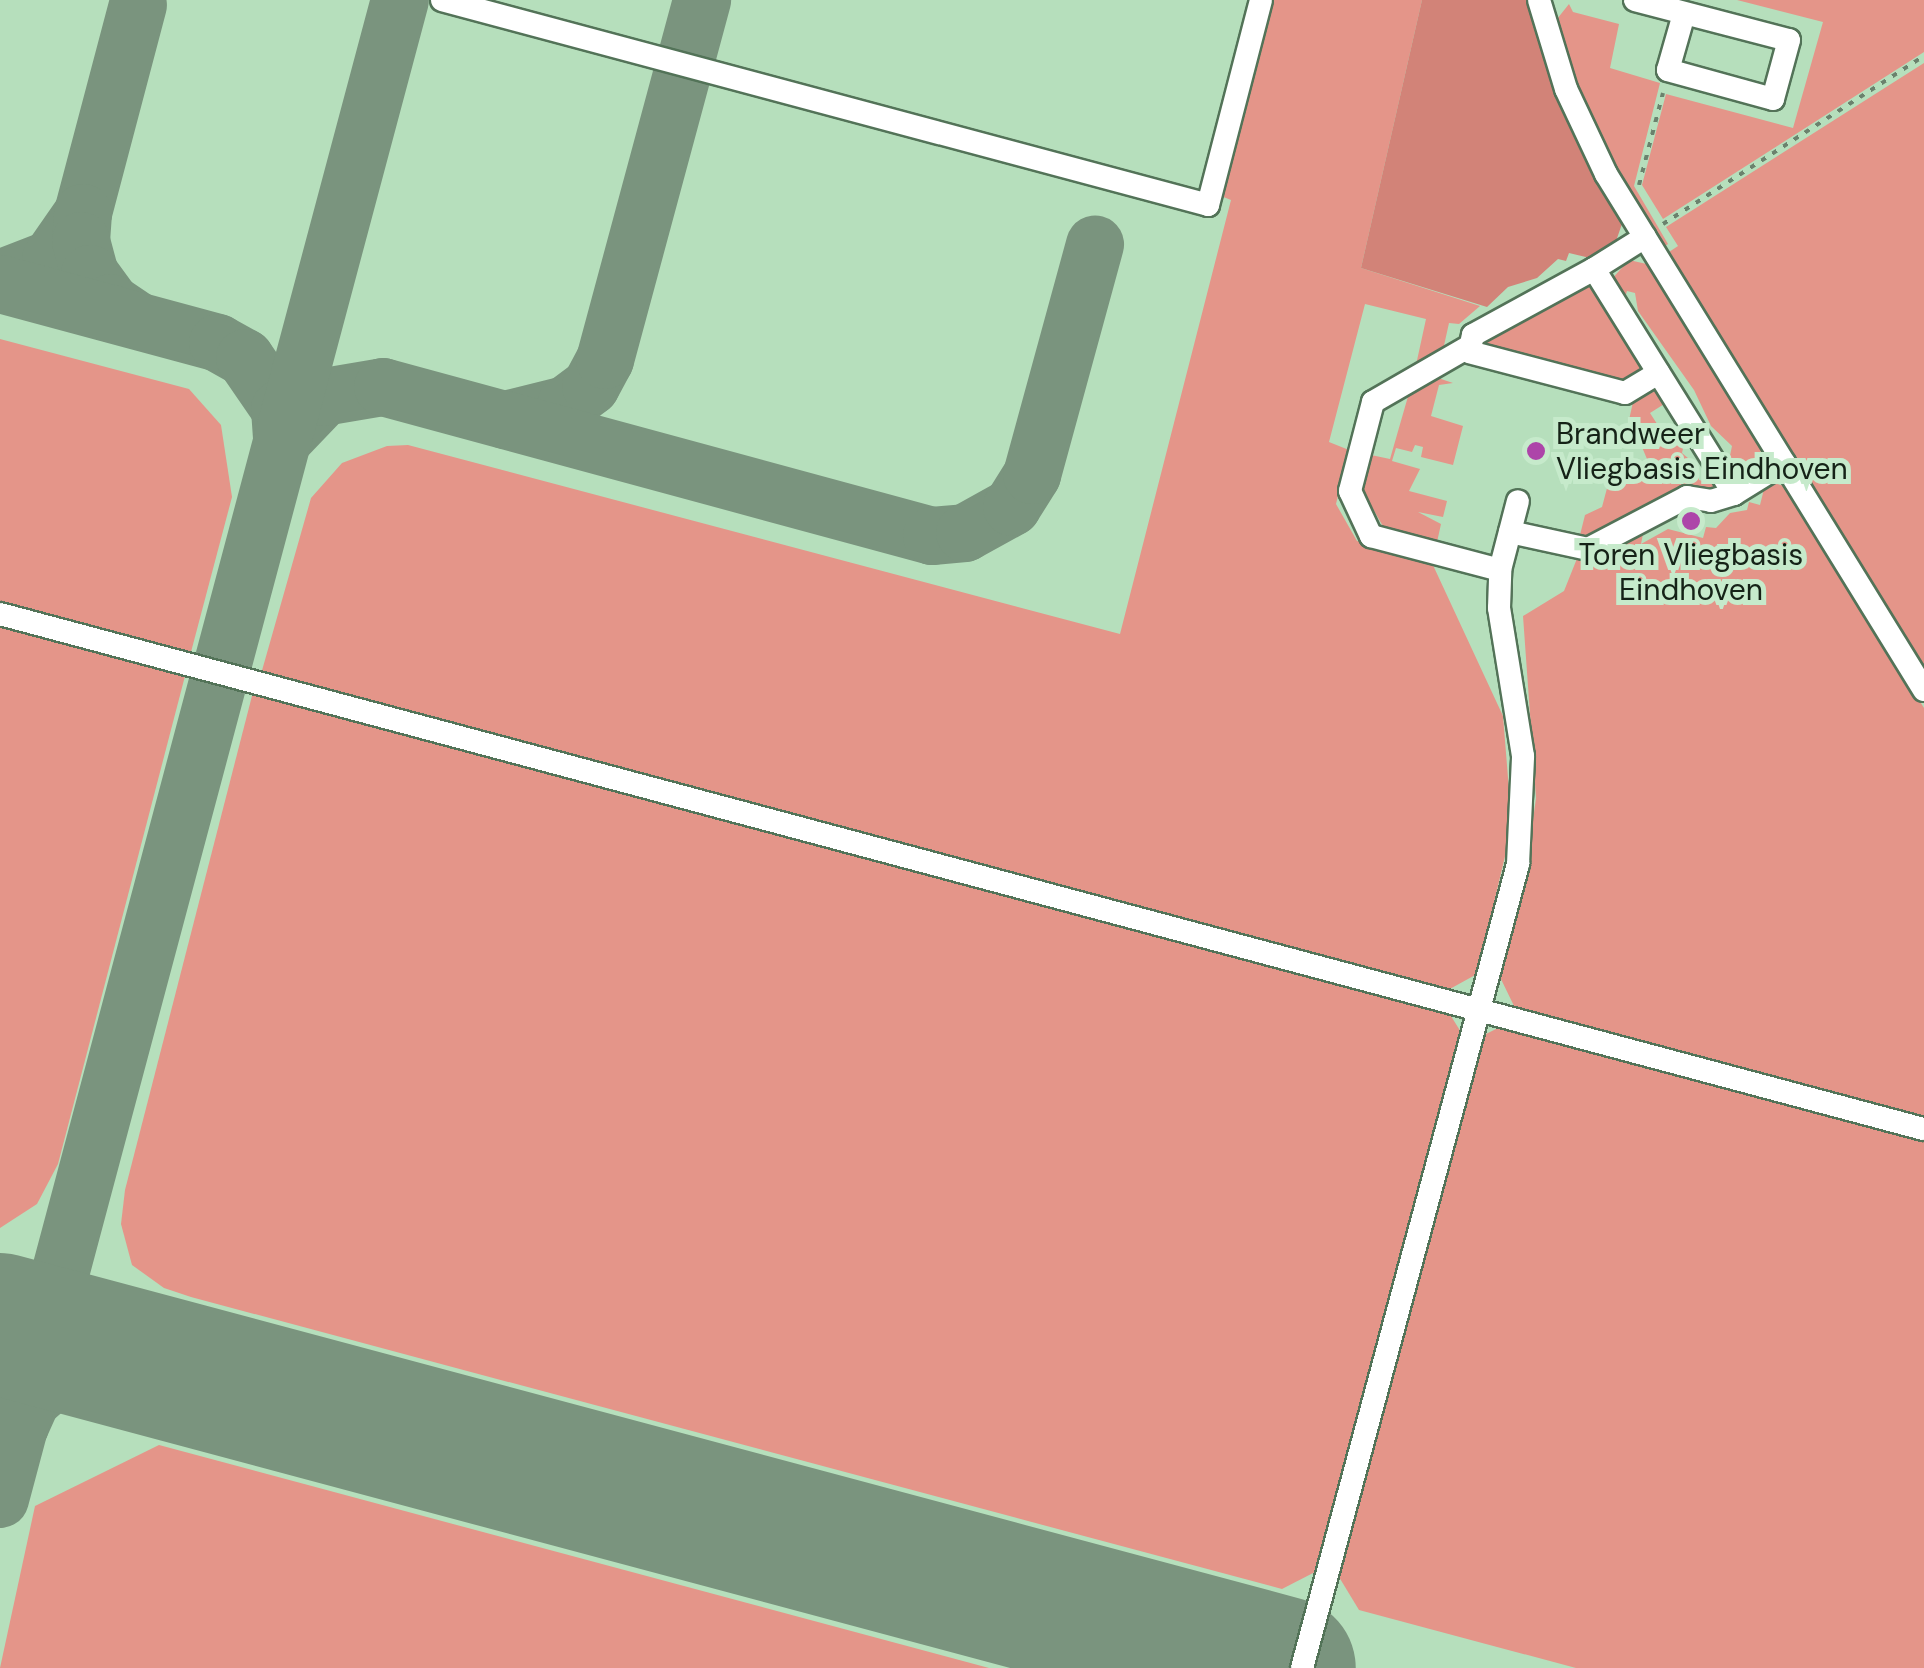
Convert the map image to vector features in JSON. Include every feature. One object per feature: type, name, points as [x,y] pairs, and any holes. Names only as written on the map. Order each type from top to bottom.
[{"type":"lane","points":[[442,0],[1208,205],[1260,0]]},
{"type":"lane","points":[[1635,0],[1789,40],[1773,100],[1668,70],[1684,14]]},
{"type":"lane","points":[[1543,1],[1585,134],[1654,239],[1784,462],[1924,690]]},
{"type":"lane","points":[[1654,239],[1473,335],[1469,352],[1624,393],[1658,373]]},
{"type":"lane","points":[[1594,269],[1734,494]]},
{"type":"lane","points":[[1470,346],[1373,402],[1350,491],[1371,536],[1500,570]]},
{"type":"lane","points":[[1510,532],[1588,548],[1688,497],[1711,501],[1734,494],[1784,462]]},
{"type":"lane","points":[[1302,1668],[1518,864],[1525,806],[1498,608],[1500,570],[1518,501]]},
{"type":"lane","points":[[0,614],[1924,1129]]},
{"type":"path","points":[[1654,239],[1924,56]]},
{"type":"path","points":[[1646,200],[1638,188],[1668,70]]},
{"type":"path","points":[[1654,213],[1654,239]]},
{"type":"shaded area","points":[[0,0],[1924,0],[1924,1668],[0,1668]]},
{"type":"shaded area","points":[[1272,0],[1422,0],[1361,268],[1480,306],[1459,324],[1449,323],[1443,350],[1416,365],[1426,319],[1365,304],[1329,442],[1349,450],[1336,504],[1357,541],[1432,563],[1503,716],[1512,827],[1477,974],[1448,990],[261,674],[311,498],[342,463],[387,446],[408,445],[1120,634],[1231,200],[1221,196]]},
{"type":"shaded area","points":[[1422,0],[1530,0],[1576,140],[1623,221],[1615,244],[1590,258],[1569,253],[1566,261],[1558,259],[1537,278],[1508,287],[1487,307],[1361,268]]},
{"type":"shaded area","points":[[1737,0],[1924,0],[1924,52],[1663,219],[1642,185],[1666,94],[1793,128],[1823,22]]},
{"type":"shaded area","points":[[1569,4],[1573,12],[1619,24],[1610,68],[1660,83],[1634,186],[1668,244],[1662,248],[1586,115],[1553,24]]},
{"type":"shaded area","points":[[1924,63],[1924,673],[1666,254],[1678,246],[1666,227]]},
{"type":"shaded area","points":[[1629,260],[1651,265],[1765,449],[1758,453],[1761,466],[1750,476],[1727,470],[1732,446],[1711,426],[1694,390],[1638,311],[1635,293],[1627,291],[1623,304],[1610,281]]},
{"type":"shaded area","points":[[1591,281],[1643,369],[1629,383],[1488,348],[1486,337]]},
{"type":"shaded area","points":[[0,339],[189,389],[221,425],[232,497],[191,652],[0,602]]},
{"type":"shaded area","points":[[1435,377],[1453,383],[1439,385],[1431,416],[1463,426],[1453,465],[1421,457],[1423,447],[1415,445],[1412,452],[1396,448],[1392,461],[1420,469],[1409,491],[1447,501],[1443,517],[1418,512],[1441,524],[1437,542],[1384,528],[1362,490],[1371,455],[1390,459],[1409,393]]},
{"type":"shaded area","points":[[1661,388],[1669,401],[1650,413],[1672,447],[1691,436],[1698,447],[1684,444],[1682,453],[1695,464],[1699,480],[1721,486],[1601,538],[1579,539],[1585,515],[1602,507],[1610,477],[1619,479],[1647,459],[1639,440],[1625,438],[1633,402]]},
{"type":"shaded area","points":[[1766,481],[1788,487],[1924,708],[1924,1121],[1515,1008],[1499,975],[1525,879],[1536,798],[1523,616],[1564,591],[1578,556],[1644,529],[1641,544],[1668,529],[1703,538],[1706,527],[1716,528],[1730,513],[1747,510],[1749,502],[1760,505]]},
{"type":"shaded area","points":[[0,627],[185,676],[58,1164],[37,1204],[0,1228]]},
{"type":"shaded area","points":[[253,692],[1449,1013],[1461,1032],[1315,1572],[1282,1589],[191,1297],[164,1288],[132,1265],[121,1224],[125,1190]]},
{"type":"shaded area","points":[[1502,1026],[1924,1142],[1924,1668],[1576,1668],[1359,1610],[1339,1577],[1482,1036]]},
{"type":"shaded area","points":[[159,1445],[989,1668],[0,1668],[35,1506]]},
{"type":"taxiway","points":[[0,1499],[400,0]]},
{"type":"taxiway","points":[[505,420],[566,405],[591,386],[605,360],[702,0]]},
{"type":"taxiway","points":[[83,213],[138,5]]},
{"type":"taxiway","points":[[0,279],[51,259],[83,213],[81,241],[90,274],[111,303],[136,320]]},
{"type":"taxiway","points":[[282,441],[324,397],[383,387],[932,536],[965,533],[1012,507],[1032,475],[1095,244]]},
{"type":"taxiway","points":[[0,284],[218,343],[245,358],[280,409],[282,441]]},
{"type":"taxiway","points":[[0,1346],[19,1381],[20,1426],[31,1401],[62,1374],[121,1356]]},
{"type":"runway","points":[[0,1324],[1285,1668]]},
{"type":"place","name":"Brandweer Vliegbasis Eindhoven","points":[[1536,451]]},
{"type":"place","name":"Toren Vliegbasis Eindhoven","points":[[1691,521]]}]
